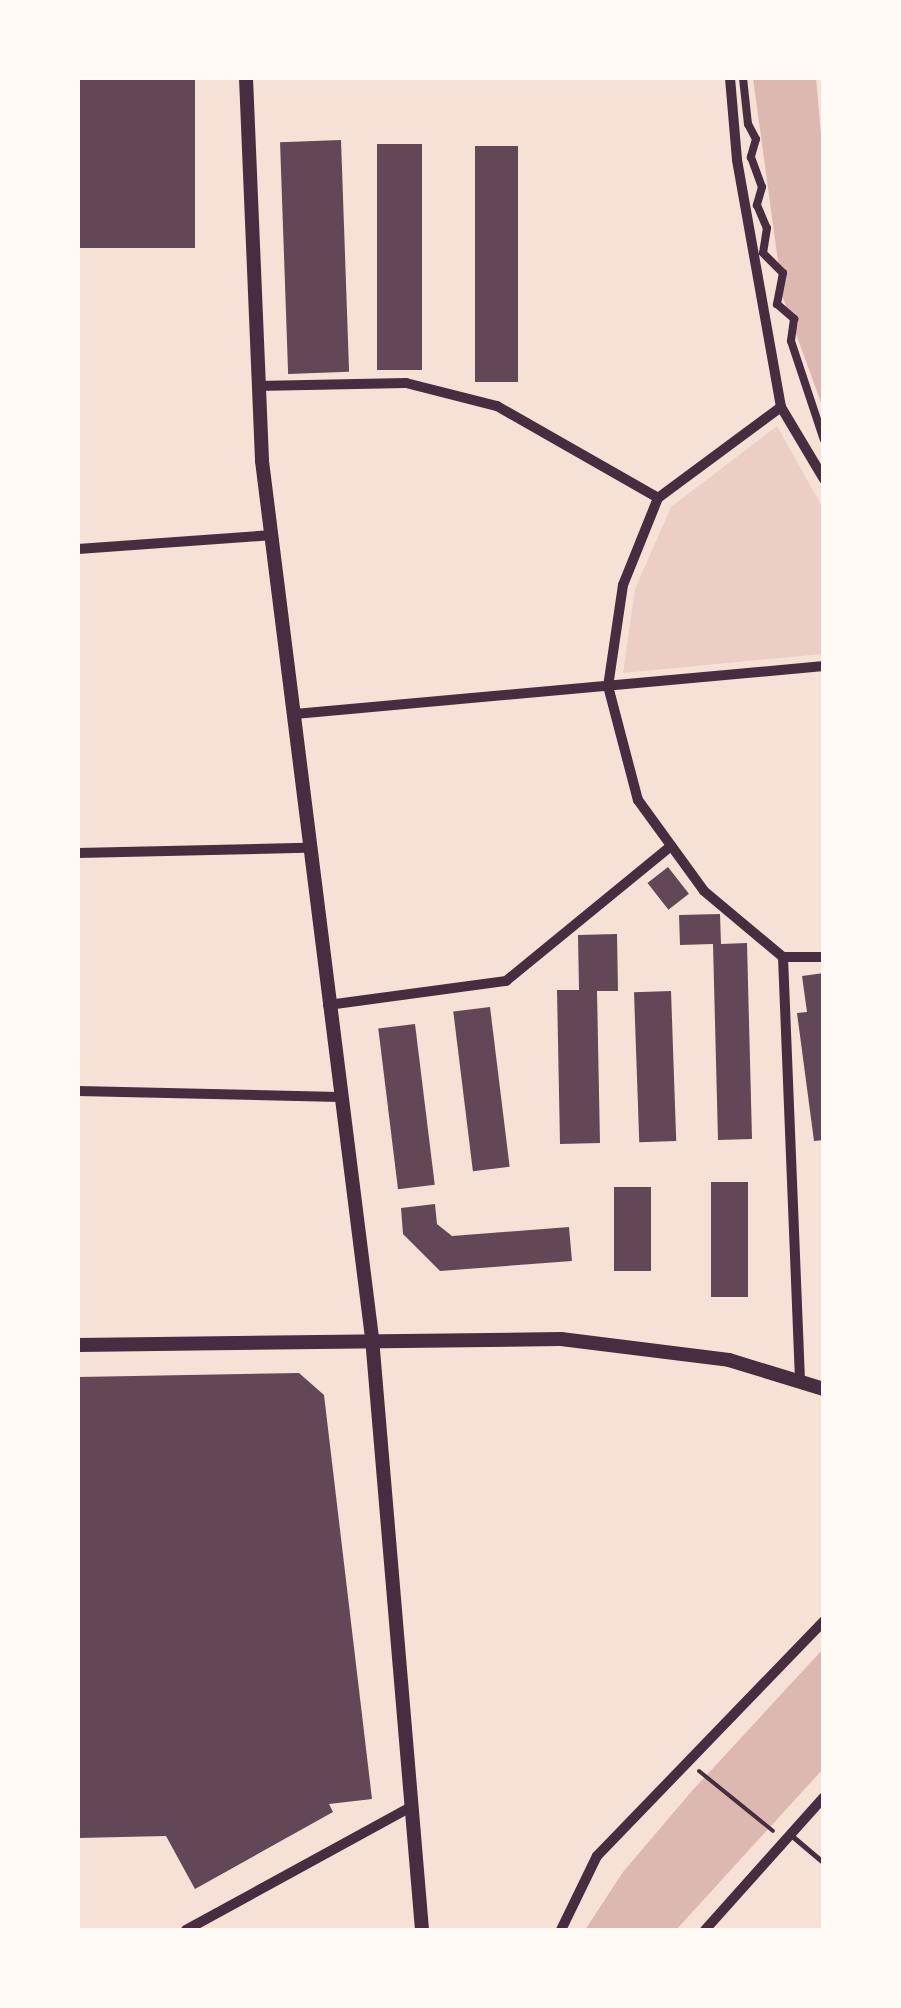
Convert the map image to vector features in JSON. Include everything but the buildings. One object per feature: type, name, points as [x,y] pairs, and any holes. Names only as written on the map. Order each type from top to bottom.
[{"type":"street","points":[[246,78],[257,386],[307,848],[372,1338],[422,1930]]},
{"type":"street","points":[[730,78],[740,180],[780,407],[824,479]]},
{"type":"street","points":[[744,78],[748,124],[756,139],[752,157],[762,187],[757,205],[767,228],[764,253],[783,272],[777,304],[794,318],[791,342],[824,440]]},
{"type":"street","points":[[257,386],[406,383],[497,406],[658,498]]},
{"type":"street","points":[[780,407],[658,498],[623,584],[608,686],[638,800],[704,892],[783,957],[824,957]]},
{"type":"street","points":[[78,548],[272,535]]},
{"type":"street","points":[[295,714],[824,666]]},
{"type":"street","points":[[328,1005],[506,981],[672,846]]},
{"type":"street","points":[[78,853],[307,848]]},
{"type":"street","points":[[783,957],[800,1382]]},
{"type":"street","points":[[78,1091],[340,1098]]},
{"type":"street","points":[[78,1345],[372,1338],[561,1339],[729,1360],[824,1390]]},
{"type":"street","points":[[561,1930],[597,1856],[824,1621]]},
{"type":"street","points":[[705,1930],[824,1796]]},
{"type":"street","points":[[186,1930],[412,1808]]},
{"type":"lane","points":[[790,1834],[824,1863]]},
{"type":"path","points":[[699,1771],[772,1830]]},
{"type":"shaded area","points":[[753,78],[816,78],[824,169],[823,408],[783,298]]},
{"type":"shaded area","points":[[777,426],[823,508],[823,654],[623,673],[635,589],[671,507]]},
{"type":"shaded area","points":[[823,1649],[823,1769],[676,1930],[585,1930],[623,1872]]}]
